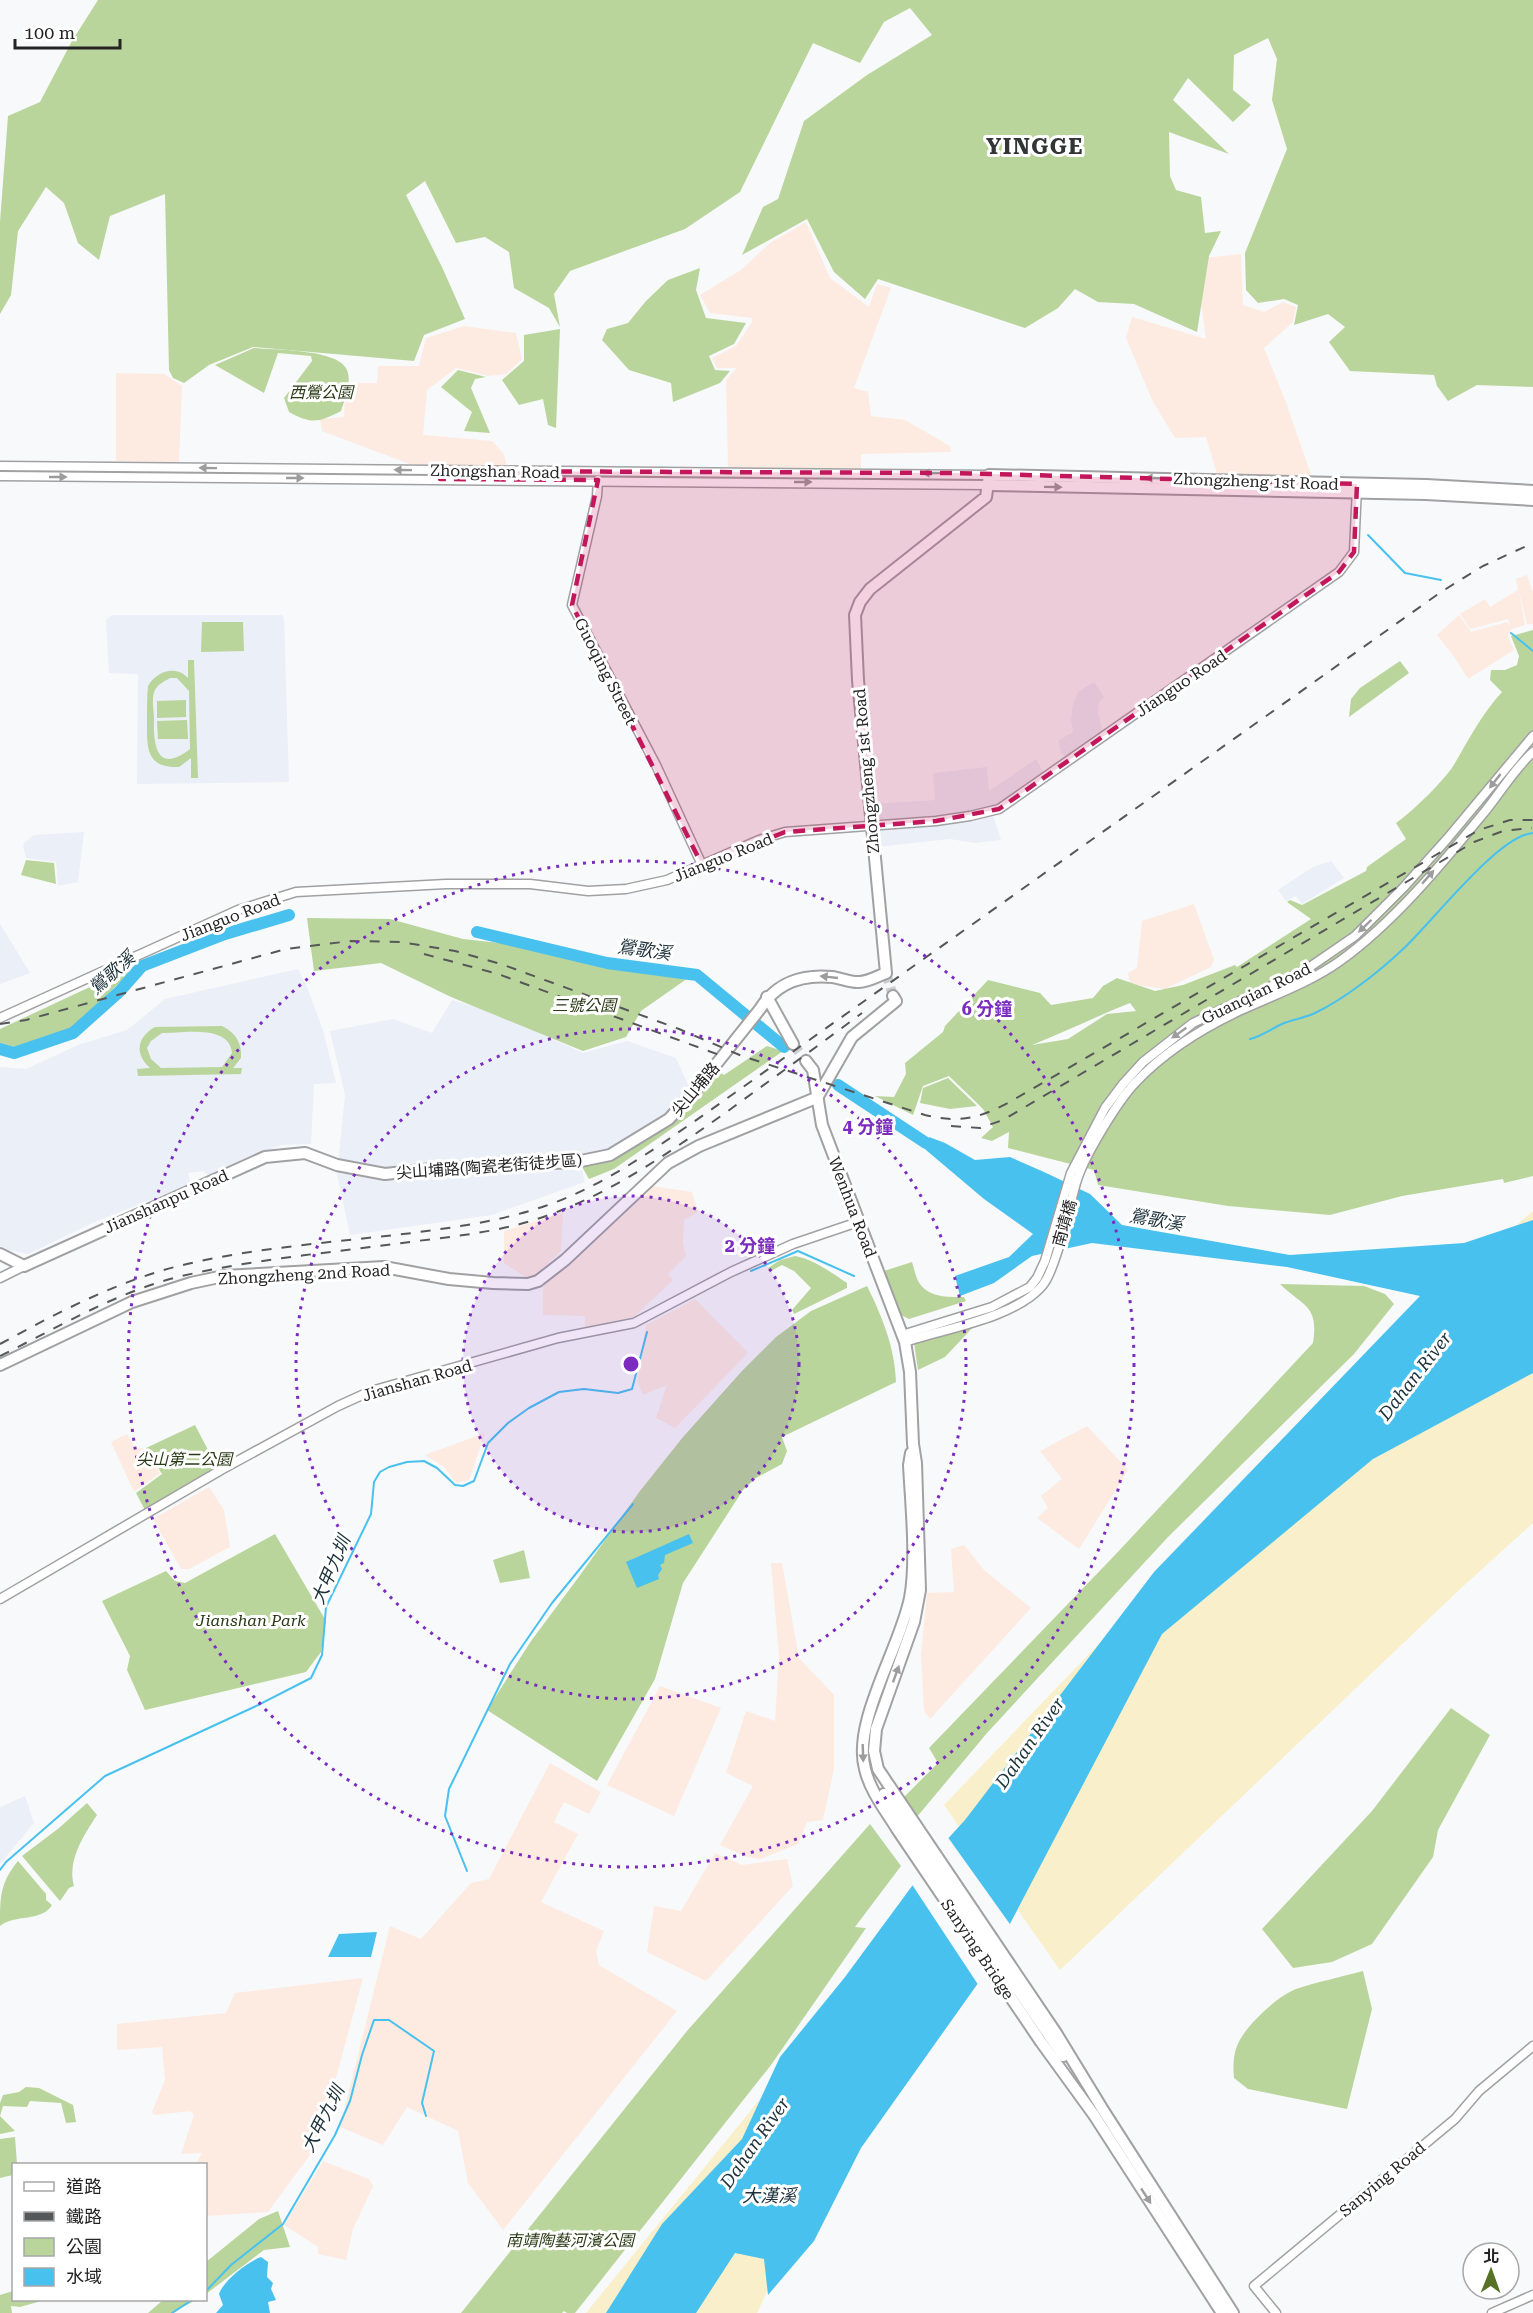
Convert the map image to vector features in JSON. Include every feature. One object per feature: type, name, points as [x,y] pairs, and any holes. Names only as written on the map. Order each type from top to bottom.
[{"type":"main road","name":"Zhongzheng 1st Road","points":[[767,997],[790,981],[813,976],[860,982],[886,973],[858,680],[855,615],[860,602],[870,589],[986,497],[988,480],[1533,491]]},
{"type":"main road","name":"Zhongzheng 1st Road","points":[[1357,488],[1533,500]]},
{"type":"main road","points":[[819,1093],[852,1037],[896,1001],[893,996]]},
{"type":"main road","name":"尖山埔路","points":[[637,1139],[669,1119],[698,1087],[767,997]]},
{"type":"main road","points":[[767,997],[793,1044]]},
{"type":"main road","points":[[806,1061],[813,1070],[819,1093]]},
{"type":"main road","name":"Wenhua Road","points":[[819,1093],[822,1125],[903,1338],[910,1372],[913,1444],[909,1465],[916,1554]]},
{"type":"main road","name":"Zhongzheng 2nd Road","points":[[0,1365],[132,1302],[191,1283],[224,1276],[384,1267],[449,1279],[528,1284],[538,1281],[565,1260],[669,1163],[699,1146],[819,1093]]},
{"type":"main road","name":"尖山埔路(陶瓷老街徒步區)","points":[[337,1165],[385,1174],[441,1168],[576,1162],[610,1155],[637,1139]]},
{"type":"main road","name":"Jianshanpu Road","points":[[24,1266],[265,1157],[305,1153],[337,1165]]},
{"type":"main road","points":[[0,1254],[24,1266]]},
{"type":"main road","name":"Sanying Bridge","points":[[916,1554],[920,1590],[914,1622],[876,1729],[875,1759],[881,1775],[1056,2033],[1098,2113],[1222,2313]]},
{"type":"main road","name":"Sanying Bridge","points":[[916,1554],[907,1612],[863,1734],[863,1760],[869,1781],[897,1829],[1041,2042],[1098,2113],[1233,2313]]},
{"type":"main road","points":[[883,1793],[1098,2113]]},
{"type":"street","name":"Zhongshan Road","points":[[0,466],[598,480],[988,480]]},
{"type":"street","name":"Zhongshan Road","points":[[0,476],[440,475],[609,472],[988,480]]},
{"type":"street","points":[[598,480],[609,472]]},
{"type":"street","name":"Guoqing Street","points":[[598,480],[597,496],[572,605],[656,765],[702,865]]},
{"type":"street","name":"Jianguo Road","points":[[0,1018],[53,996],[155,946],[238,910],[297,892],[446,884],[530,884],[588,891],[626,889],[667,880],[759,840],[785,832],[959,818],[999,809],[1339,572],[1354,552],[1357,488]]},
{"type":"street","name":"Guanqian Road","points":[[1072,1182],[1105,1108],[1143,1062],[1193,1023],[1304,971],[1355,936],[1447,839],[1533,736]]},
{"type":"street","name":"Guanqian Road","points":[[1072,1182],[1112,1114],[1136,1082],[1166,1056],[1202,1030],[1308,980],[1340,961],[1360,945],[1419,888],[1533,752]]},
{"type":"street","name":"南靖橋","points":[[903,1338],[996,1314],[1043,1286],[1072,1182]]},
{"type":"street","name":"Jianshan Road","points":[[0,1599],[221,1470],[338,1406],[371,1392],[558,1338],[634,1323],[731,1272],[794,1244],[858,1221]]},
{"type":"street","name":"Jianshanpu Road","points":[[0,1278],[24,1266]]},
{"type":"street","name":"Sanying Road","points":[[1276,2313],[1254,2286],[1455,2119],[1479,2091],[1533,2046]]},
{"type":"street","points":[[1492,2313],[1533,2295]]},
{"type":"highlighted area","points":[[440,471],[953,473],[1357,484],[1354,552],[1339,572],[999,809],[936,821],[785,832],[702,865],[572,605],[598,480],[440,479]]},
{"type":"shaded area","points":[[806,222],[830,278],[869,307],[877,284],[891,288],[854,388],[868,392],[871,416],[905,420],[950,446],[951,452],[861,454],[861,471],[728,468],[726,380],[737,368],[717,368],[712,358],[736,346],[752,322],[752,318],[710,313],[700,295],[741,270],[770,243]]},
{"type":"shaded area","points":[[1241,254],[1243,305],[1264,312],[1283,302],[1296,307],[1293,322],[1264,348],[1287,405],[1312,478],[1218,477],[1206,437],[1175,438],[1153,402],[1126,338],[1132,317],[1206,339],[1199,289],[1204,258]]},
{"type":"shaded area","points":[[464,326],[516,333],[522,359],[506,374],[488,376],[456,368],[427,390],[423,435],[492,441],[504,454],[507,467],[415,466],[322,431],[320,419],[344,417],[345,399],[354,398],[354,383],[377,383],[378,366],[419,366],[426,338]]},
{"type":"shaded area","points":[[116,373],[164,374],[182,386],[179,462],[116,461]]},
{"type":"shaded area","points":[[1527,575],[1533,592],[1533,624],[1527,624],[1519,592],[1525,625],[1512,629],[1508,636],[1514,650],[1468,679],[1437,635],[1459,615],[1471,632],[1507,622],[1510,626],[1508,619],[1470,629],[1460,614],[1485,599],[1490,607],[1518,590],[1516,579]]},
{"type":"shaded area","points":[[112,615],[282,615],[284,619],[289,782],[137,784],[138,674],[109,673],[106,620]]},
{"type":"shaded area","points":[[1094,682],[1104,697],[1099,702],[1098,712],[1103,733],[1066,759],[1060,751],[1059,740],[1073,732],[1071,720],[1073,704],[1078,692]]},
{"type":"shaded area","points":[[1036,759],[1045,775],[990,811],[1001,840],[975,843],[950,839],[877,847],[874,804],[935,800],[933,773],[987,767],[989,791]]},
{"type":"shaded area","points":[[84,832],[78,882],[58,886],[56,862],[26,858],[23,844],[34,835]]},
{"type":"shaded area","points":[[1331,861],[1344,878],[1302,904],[1296,896],[1286,901],[1278,890],[1313,867]]},
{"type":"shaded area","points":[[1194,904],[1214,960],[1211,967],[1165,989],[1130,984],[1128,973],[1137,968],[1142,921]]},
{"type":"shaded area","points":[[0,924],[30,973],[0,984]]},
{"type":"shaded area","points":[[298,969],[323,1030],[336,1083],[314,1084],[311,1144],[281,1145],[209,1176],[203,1171],[188,1173],[191,1184],[97,1221],[28,1254],[0,1246],[0,1067],[26,1069],[78,1045],[127,1030],[165,999]]},
{"type":"shaded area","points":[[452,1000],[500,1014],[583,1053],[627,1041],[676,1058],[690,1089],[665,1118],[609,1151],[578,1157],[585,1182],[492,1215],[350,1235],[337,1174],[345,1095],[330,1031],[393,1019],[432,1033]]},
{"type":"shaded area","points":[[651,1186],[692,1192],[698,1212],[684,1220],[683,1244],[686,1256],[668,1274],[673,1280],[634,1317],[585,1328],[585,1316],[543,1315],[543,1286]]},
{"type":"shaded area","points":[[563,1213],[561,1251],[533,1278],[527,1278],[504,1263],[504,1231]]},
{"type":"shaded area","points":[[695,1299],[748,1353],[675,1428],[656,1418],[667,1385],[643,1395],[637,1381],[646,1325]]},
{"type":"shaded area","points":[[1087,1426],[1128,1470],[1079,1549],[1037,1518],[1048,1508],[1041,1496],[1062,1479],[1040,1451]]},
{"type":"shaded area","points":[[485,1433],[469,1480],[456,1483],[444,1467],[425,1455]]},
{"type":"shaded area","points":[[127,1434],[136,1449],[142,1448],[160,1473],[134,1492],[111,1442]]},
{"type":"shaded area","points":[[209,1487],[224,1510],[230,1547],[189,1569],[181,1569],[153,1519]]},
{"type":"shaded area","points":[[964,1545],[984,1570],[1031,1608],[930,1719],[924,1711],[921,1655],[927,1593],[954,1592],[951,1549]]},
{"type":"shaded area","points":[[771,1563],[782,1563],[799,1658],[834,1695],[834,1769],[823,1820],[807,1822],[798,1844],[761,1859],[747,1857],[720,1845],[753,1786],[726,1773],[746,1711],[775,1721],[779,1656]]},
{"type":"shaded area","points":[[660,1686],[721,1708],[674,1816],[607,1785]]},
{"type":"shaded area","points":[[550,1763],[601,1792],[589,1814],[564,1802],[554,1822],[578,1834],[541,1902],[604,1931],[596,1951],[599,1965],[677,2011],[503,2230],[468,2183],[458,2131],[407,2107],[383,2145],[340,2127],[390,1926],[421,1939],[471,1883],[489,1879]]},
{"type":"shaded area","points":[[25,1796],[34,1823],[0,1864],[0,1807]]},
{"type":"shaded area","points":[[715,1853],[742,1865],[787,1859],[793,1886],[706,1981],[647,1952],[654,1906],[681,1911]]},
{"type":"shaded area","points":[[363,1978],[318,2144],[268,2212],[207,2216],[207,2163],[197,2163],[202,2153],[181,2154],[194,2115],[190,2111],[155,2115],[152,2112],[165,2080],[162,2047],[117,2050],[117,2024],[226,2013],[235,1993]]},
{"type":"shaded area","points":[[323,2161],[369,2179],[373,2186],[353,2229],[346,2260],[318,2254],[318,2247],[284,2225]]},
{"type":"green space","points":[[98,0],[1533,0],[1533,387],[1477,385],[1448,401],[1437,386],[1434,375],[1350,371],[1329,342],[1345,327],[1328,314],[1294,325],[1298,305],[1284,299],[1258,303],[1246,290],[1245,253],[1287,149],[1272,100],[1277,59],[1268,38],[1234,55],[1233,90],[1251,105],[1233,122],[1188,78],[1173,100],[1229,154],[1169,132],[1170,176],[1176,190],[1201,197],[1205,233],[1221,231],[1209,256],[1197,332],[1134,304],[1098,302],[1075,289],[1058,308],[1025,328],[878,279],[865,299],[834,272],[807,219],[742,255],[763,207],[778,199],[804,121],[867,75],[932,35],[910,8],[884,22],[860,63],[813,43],[740,192],[685,229],[570,271],[554,294],[560,327],[549,308],[514,288],[509,252],[485,237],[456,243],[425,181],[406,195],[465,319],[424,335],[414,361],[253,347],[209,365],[184,383],[173,378],[169,370],[165,194],[110,216],[99,260],[78,243],[64,203],[46,187],[18,231],[11,295],[0,314],[0,222],[8,116],[40,102],[72,41]]},
{"type":"green space","points":[[700,268],[696,290],[706,318],[746,323],[734,344],[709,356],[715,370],[730,371],[720,383],[673,402],[671,383],[629,370],[602,340],[607,329],[628,323],[646,301],[668,280]]},
{"type":"green space","points":[[560,329],[556,428],[548,425],[543,399],[519,405],[502,380],[524,361],[524,335]]},
{"type":"green space","name":"西鶯公園","points":[[254,348],[319,354],[342,363],[347,370],[349,380],[341,411],[320,420],[303,419],[289,412],[284,398],[312,361],[311,356],[278,353],[264,393],[215,365]]},
{"type":"green space","points":[[458,370],[486,377],[475,379],[471,388],[490,433],[464,431],[472,412],[441,387]]},
{"type":"green space","points":[[202,622],[243,622],[244,651],[201,652]]},
{"type":"green space","points":[[1533,630],[1533,1176],[1504,1183],[1503,1179],[1402,1196],[1330,1215],[1228,1206],[1098,1185],[1094,1170],[1008,1148],[1009,1132],[992,1141],[981,1138],[993,1127],[983,1109],[949,1076],[923,1086],[913,1115],[875,1096],[894,1097],[906,1074],[905,1063],[943,1032],[945,1026],[988,980],[1040,993],[1051,1005],[1093,998],[1103,986],[1117,978],[1155,991],[1183,985],[1235,965],[1237,967],[1311,919],[1287,902],[1290,900],[1302,905],[1366,871],[1367,867],[1406,839],[1396,823],[1419,804],[1445,777],[1482,717],[1502,692],[1490,680],[1491,670],[1505,670],[1517,665],[1519,656],[1511,636]],"holes":[[[1130,1003],[1136,1011],[1107,1014],[1068,1039],[1032,1045]]]},
{"type":"green space","points":[[188,660],[194,660],[198,778],[191,778],[191,758],[179,767],[160,764],[154,760],[150,754],[147,739],[148,686],[161,673],[178,672],[188,678]],"holes":[[[170,678],[177,678],[189,691],[190,749],[171,759],[164,758],[157,747],[153,697],[160,684]]]},
{"type":"green space","points":[[1400,661],[1409,673],[1349,717],[1351,699],[1360,688]]},
{"type":"green space","points":[[186,700],[186,717],[157,718],[157,701]]},
{"type":"green space","points":[[187,720],[188,739],[158,739],[157,721]]},
{"type":"green space","points":[[26,860],[54,863],[56,884],[21,875]]},
{"type":"green space","name":"三號公園","points":[[307,918],[390,919],[463,939],[500,943],[619,969],[688,978],[641,1011],[626,1037],[583,1051],[451,997],[381,963],[314,971]]},
{"type":"green space","points":[[139,964],[68,1032],[14,1047],[0,1043],[0,1029]]},
{"type":"green space","points":[[222,1026],[234,1035],[239,1043],[241,1058],[233,1068],[242,1068],[241,1074],[138,1076],[137,1069],[150,1068],[142,1057],[140,1046],[144,1036],[155,1027]],"holes":[[[162,1033],[215,1034],[229,1044],[232,1053],[222,1067],[161,1068],[151,1059],[147,1048],[151,1041]]]},
{"type":"green space","points":[[767,1046],[783,1051],[614,1169],[589,1179],[581,1165],[647,1135],[717,1070],[724,1075]]},
{"type":"green space","points":[[948,1078],[977,1106],[950,1109],[920,1103],[923,1088]]},
{"type":"green space","points":[[795,1256],[809,1260],[829,1271],[847,1283],[847,1288],[794,1314],[792,1310],[811,1288],[794,1271],[782,1265],[771,1271],[768,1268],[780,1260]]},
{"type":"green space","points":[[912,1262],[917,1279],[924,1289],[941,1296],[964,1297],[966,1301],[909,1319],[901,1315],[884,1271]]},
{"type":"green space","points":[[1280,1284],[1364,1286],[1385,1294],[1394,1304],[1354,1354],[1168,1537],[987,1733],[916,1818],[901,1800],[938,1763],[929,1748],[1115,1555],[1313,1343],[1314,1321],[1311,1313],[1302,1302]]},
{"type":"green space","points":[[867,1286],[887,1332],[896,1382],[782,1437],[787,1451],[782,1464],[756,1478],[743,1490],[683,1583],[655,1679],[597,1781],[487,1710],[531,1641],[640,1491],[683,1437],[742,1371],[776,1337],[811,1311]]},
{"type":"green space","points":[[975,1325],[945,1357],[918,1370],[914,1343]]},
{"type":"green space","name":"尖山第二公園","points":[[195,1425],[218,1469],[146,1512],[136,1493],[162,1474],[146,1448]]},
{"type":"green space","name":"Jianshan Park","points":[[275,1534],[326,1621],[321,1652],[306,1672],[145,1710],[127,1670],[130,1656],[102,1601],[166,1571],[175,1581],[185,1583]]},
{"type":"green space","points":[[524,1550],[530,1578],[500,1583],[493,1560]]},
{"type":"green space","points":[[1451,1708],[1490,1735],[1438,1830],[1433,1857],[1372,1944],[1332,1962],[1293,1968],[1262,1929],[1372,1811]]},
{"type":"green space","points":[[87,1803],[97,1815],[82,1839],[75,1857],[72,1876],[74,1886],[69,1888],[60,1901],[22,1856]]},
{"type":"green space","name":"南靖陶藝河濱公園","points":[[870,1824],[901,1866],[855,1927],[866,1928],[771,2065],[575,2313],[564,2311],[562,2313],[461,2313],[687,2031]]},
{"type":"green space","points":[[18,1861],[46,1894],[46,1900],[52,1905],[42,1914],[6,1922],[0,1926],[2,1891]]},
{"type":"green space","points":[[1363,1971],[1372,2009],[1347,2109],[1248,2089],[1234,2078],[1235,2054],[1241,2038],[1254,2021],[1271,2005],[1296,1989]]},
{"type":"green space","points":[[26,2087],[39,2088],[73,2105],[76,2122],[66,2123],[61,2103],[30,2101],[27,2107],[3,2106],[0,2116],[0,2103],[3,2095],[19,2092]]},
{"type":"green space","points":[[0,2116],[15,2131],[0,2134]]},
{"type":"green space","points":[[15,2137],[17,2163],[12,2163],[12,2175],[0,2178],[0,2139]]},
{"type":"green space","points":[[278,2211],[290,2247],[264,2250],[207,2293],[207,2261],[259,2219]]},
{"type":"green space","points":[[12,2291],[12,2301],[41,2301],[20,2307],[11,2306],[12,2313],[0,2313],[0,2295]]},
{"type":"green space","points":[[162,2301],[194,2301],[171,2313],[148,2313]]},
{"type":"sand","points":[[1533,1211],[1533,1523],[1459,1590],[1060,1970],[944,1805],[1437,1292]]},
{"type":"sand","points":[[787,2066],[830,2158],[757,2313],[586,2313]]},
{"type":"water","points":[[929,1137],[975,1160],[1010,1157],[1044,1172],[1090,1194],[1122,1225],[1290,1255],[1464,1243],[1533,1220],[1533,1373],[1373,1459],[1162,1634],[981,1979],[861,2148],[814,2241],[768,2295],[764,2259],[735,2253],[696,2313],[606,2313],[662,2224],[742,2139],[780,2057],[845,1977],[943,1844],[965,1820],[1154,1572],[1420,1296],[1287,1267],[1092,1243],[1032,1256],[994,1283],[960,1296],[955,1276],[1009,1257],[1033,1234],[984,1199],[926,1150]]},
{"type":"water","points":[[689,1534],[693,1543],[665,1555],[664,1563],[660,1565],[662,1569],[658,1575],[659,1579],[637,1588],[626,1562]]},
{"type":"water","points":[[377,1932],[371,1957],[328,1957],[339,1934]]},
{"type":"water","points":[[261,2257],[268,2262],[267,2277],[273,2283],[271,2289],[276,2300],[268,2302],[270,2313],[216,2313],[223,2305],[219,2294],[226,2283],[243,2267]]},
{"type":"pier","points":[[947,1836],[1012,1927],[979,1986],[911,1883]]},
{"type":"waterway","points":[[1368,535],[1405,573],[1441,580]]},
{"type":"waterway","points":[[1511,633],[1533,651]]},
{"type":"waterway","points":[[1250,1039],[1282,1024],[1309,1016],[1339,1000],[1361,984],[1402,950],[1484,864],[1518,838],[1533,833]]},
{"type":"waterway","name":"鶯歌溪","points":[[0,1049],[14,1053],[73,1033],[120,991],[142,966],[225,934],[289,915]]},
{"type":"waterway","name":"鶯歌溪","points":[[477,932],[607,963],[697,975],[784,1047]]},
{"type":"waterway","name":"鶯歌溪","points":[[838,1085],[940,1150]]},
{"type":"waterway","name":"大甲九圳","points":[[751,1271],[798,1251],[854,1276]]},
{"type":"waterway","name":"大甲九圳","points":[[0,1870],[6,1862],[105,1776],[311,1678],[322,1655],[326,1607],[371,1514],[374,1482],[380,1472],[407,1462],[424,1461],[437,1468],[455,1485],[463,1486],[474,1481],[488,1443],[508,1423],[529,1408],[559,1392],[584,1389],[618,1393],[632,1389],[647,1332]]},
{"type":"waterway","points":[[467,1871],[445,1816],[449,1789],[510,1664],[552,1603],[633,1504]]},
{"type":"waterway","name":"大甲九圳","points":[[207,2290],[231,2265],[283,2224],[335,2135],[350,2101],[374,2020],[389,2020],[434,2051],[422,2103],[426,2116]]},
{"type":"waterway","name":"大甲九圳","points":[[172,2313],[190,2301]]},
{"type":"tunnel","points":[[886,973],[893,996]]},
{"type":"tunnel","points":[[793,1044],[806,1061]]},
{"type":"railway","points":[[0,1344],[114,1287],[162,1270],[242,1253],[479,1223],[545,1206],[588,1188],[628,1166],[705,1114],[1441,592],[1483,566],[1533,543]]},
{"type":"railway","points":[[0,1024],[26,1020],[286,949],[351,941],[401,942],[455,951],[501,964],[679,1029],[742,1056],[925,1115],[948,1119],[968,1118],[987,1113],[1008,1103],[1479,830],[1510,820],[1533,820]]},
{"type":"railway","points":[[951,1126],[980,1128],[1003,1120],[1474,842],[1503,831],[1532,828]]},
{"type":"railway","points":[[424,954],[498,974],[725,1057]]},
{"type":"railway","points":[[0,1356],[112,1300],[182,1276],[270,1260],[505,1228],[561,1210],[611,1187],[659,1158],[728,1111],[862,1013]]},
{"type":"district","name":"YINGGE","points":[[1035,146]]},
{"type":"water label","name":"Dahan River","points":[[1415,1376]]},
{"type":"water label","name":"Dahan River","points":[[1030,1743]]},
{"type":"water label","name":"Dahan River","points":[[755,2143]]},
{"type":"water label","name":"大漢溪","points":[[769,2196]]}]
